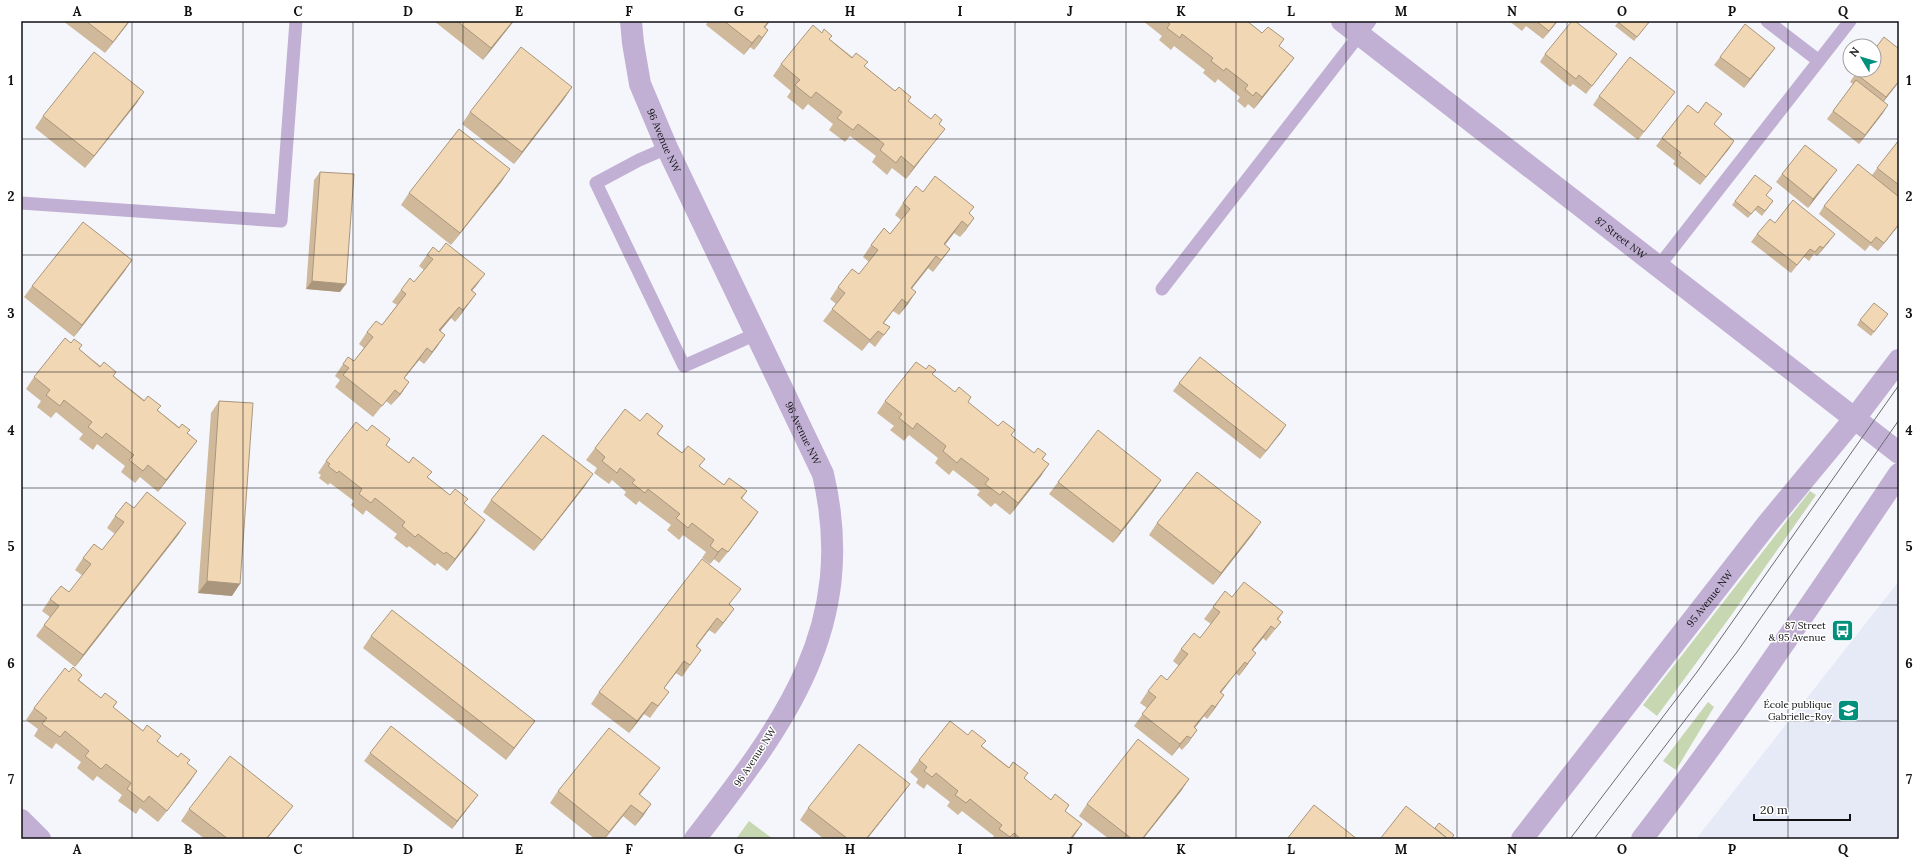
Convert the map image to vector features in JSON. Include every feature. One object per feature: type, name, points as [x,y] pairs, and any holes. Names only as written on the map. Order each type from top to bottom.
[{"type":"street","name":"96 Avenue NW","points":[[631,21],[640,84],[667,148],[823,474],[832,526],[833,556],[831,585],[825,616],[816,647],[804,677],[742,778],[695,839]]},
{"type":"street","name":"87 Street NW","points":[[1342,21],[1364,28],[1658,267],[1855,418],[1899,454]]},
{"type":"street","name":"95 Avenue NW","points":[[1522,839],[1768,523],[1855,418],[1899,360]]},
{"type":"street","points":[[1642,839],[1682,787],[1794,631],[1899,474]]},
{"type":"street","points":[[21,820],[40,839]]},
{"type":"lane","points":[[21,203],[281,221],[296,21]]},
{"type":"lane","points":[[1767,21],[1819,61]]},
{"type":"lane","points":[[1658,267],[1850,21]]},
{"type":"lane","points":[[1162,288],[1364,28]]},
{"type":"lane","points":[[667,148],[639,160],[596,183],[684,366],[756,334]]},
{"type":"shaded area","name":"École publique Gabrielle-Roy","points":[[1899,581],[1899,839],[1696,839]]},
{"type":"green space","points":[[1810,491],[1816,495],[1730,617],[1657,716],[1643,705]]},
{"type":"green space","points":[[1708,702],[1714,707],[1676,770],[1663,761]]},
{"type":"green space","points":[[749,821],[773,839],[736,839]]},
{"type":"building","points":[[86,21],[129,21],[113,42]]},
{"type":"building","points":[[457,21],[513,21],[491,48]]},
{"type":"building","points":[[724,21],[769,21],[764,27],[768,30],[762,38],[759,35],[752,43]]},
{"type":"building","points":[[1166,21],[1247,21],[1262,33],[1268,27],[1284,39],[1279,46],[1294,58],[1262,97],[1256,92],[1253,96],[1245,89],[1248,85],[1226,68],[1224,71],[1211,61],[1213,58],[1182,34],[1180,38],[1167,28],[1170,24]]},
{"type":"building","points":[[1536,21],[1557,21],[1549,31]]},
{"type":"building","points":[[1572,21],[1575,21],[1617,54],[1592,86],[1579,75],[1576,79],[1545,54]]},
{"type":"building","points":[[1650,21],[1637,37],[1618,22]]},
{"type":"building","points":[[1745,24],[1775,48],[1750,79],[1720,57]]},
{"type":"building","points":[[813,25],[822,33],[824,29],[832,36],[829,39],[852,58],[856,53],[868,62],[864,66],[895,91],[899,87],[911,97],[908,101],[931,119],[935,114],[942,120],[939,124],[945,129],[914,167],[901,156],[896,163],[880,150],[884,144],[858,124],[853,130],[837,118],[842,112],[816,92],[811,98],[795,85],[800,80],[781,64]]},
{"type":"building","points":[[1884,37],[1899,49],[1899,81],[1886,97],[1861,78],[1882,78],[1882,40]]},
{"type":"building","points":[[521,47],[572,87],[522,152],[470,112]]},
{"type":"building","points":[[94,52],[144,92],[94,156],[43,116]]},
{"type":"building","points":[[1630,57],[1675,92],[1644,132],[1599,96]]},
{"type":"building","points":[[1856,80],[1888,105],[1865,135],[1833,111]]},
{"type":"building","points":[[1706,102],[1722,114],[1714,124],[1734,141],[1706,177],[1679,155],[1681,153],[1662,138],[1688,105],[1698,113]]},
{"type":"building","points":[[459,129],[510,169],[460,233],[409,193]]},
{"type":"building","points":[[1899,140],[1899,185],[1877,168]]},
{"type":"building","points":[[1805,145],[1837,170],[1813,199],[1782,174]]},
{"type":"building","points":[[1858,164],[1899,197],[1899,224],[1884,243],[1876,237],[1871,243],[1824,206]]},
{"type":"building","points":[[320,172],[354,174],[346,284],[312,281]]},
{"type":"building","points":[[1755,175],[1772,188],[1766,195],[1773,201],[1765,211],[1758,206],[1751,214],[1735,201]]},
{"type":"building","points":[[935,176],[974,207],[969,213],[974,218],[968,226],[962,221],[944,244],[950,249],[941,260],[936,256],[911,288],[916,292],[907,303],[902,299],[883,323],[890,327],[884,335],[878,331],[870,340],[832,309],[845,293],[838,287],[852,269],[859,274],[878,250],[871,245],[884,228],[890,234],[910,209],[903,203],[916,186],[923,192]]},
{"type":"building","points":[[1793,200],[1835,234],[1823,248],[1820,246],[1815,252],[1810,249],[1797,265],[1757,234],[1770,219],[1775,223]]},
{"type":"building","points":[[83,222],[132,260],[82,325],[32,286]]},
{"type":"building","points":[[446,243],[485,274],[471,290],[476,294],[463,310],[459,307],[439,330],[445,335],[432,352],[427,348],[404,378],[409,382],[400,394],[395,390],[382,406],[343,375],[349,368],[343,364],[348,357],[354,361],[373,337],[367,332],[376,321],[382,325],[406,294],[401,290],[410,278],[414,282],[433,259],[427,255],[433,247],[439,252]]},
{"type":"building","points":[[1874,303],[1888,314],[1874,332],[1860,320]]},
{"type":"building","points":[[65,338],[71,343],[74,339],[82,345],[79,349],[100,367],[104,362],[116,372],[113,376],[144,401],[148,396],[161,406],[157,410],[179,428],[182,424],[190,430],[187,433],[197,441],[166,480],[148,465],[143,471],[129,460],[134,455],[106,433],[102,438],[88,427],[92,422],[64,400],[60,406],[46,395],[50,390],[34,377]]},
{"type":"building","points":[[1200,357],[1286,425],[1266,451],[1179,383]]},
{"type":"building","points":[[916,362],[926,369],[929,365],[936,370],[932,374],[955,392],[959,387],[971,397],[968,402],[998,426],[1003,421],[1015,430],[1011,435],[1034,453],[1038,448],[1046,454],[1042,459],[1049,464],[1018,503],[1003,491],[1000,495],[985,484],[989,479],[961,458],[957,463],[943,451],[946,446],[917,423],[913,429],[899,418],[902,414],[885,401]]},
{"type":"building","points":[[219,401],[253,403],[240,584],[207,581]]},
{"type":"building","points":[[625,409],[640,421],[647,413],[663,426],[657,434],[682,453],[688,446],[705,459],[699,466],[724,485],[729,478],[747,491],[741,498],[758,512],[728,552],[722,548],[718,552],[710,546],[714,540],[692,523],[688,528],[676,518],[680,514],[648,489],[645,493],[632,483],[635,480],[620,468],[617,473],[602,461],[605,457],[595,448]]},
{"type":"building","points":[[356,422],[367,431],[372,425],[390,439],[386,445],[409,463],[413,457],[432,472],[427,477],[450,495],[455,489],[468,499],[464,503],[485,520],[455,559],[446,552],[444,554],[418,534],[415,537],[402,526],[405,522],[375,498],[371,503],[359,494],[362,489],[339,471],[337,473],[328,466],[330,464],[326,461]]},
{"type":"building","points":[[1098,430],[1161,480],[1121,531],[1058,482]]},
{"type":"building","points":[[543,435],[593,474],[542,540],[491,500]]},
{"type":"building","points":[[1197,472],[1261,522],[1221,573],[1157,523]]},
{"type":"building","points":[[147,492],[186,523],[83,655],[44,625],[59,606],[50,599],[61,586],[69,592],[91,564],[83,558],[94,544],[102,550],[124,522],[115,516],[126,502],[134,508]]},
{"type":"building","points":[[702,559],[741,589],[729,604],[734,609],[723,623],[717,618],[696,646],[701,650],[690,665],[684,661],[664,688],[669,692],[658,706],[652,702],[637,721],[599,692]]},
{"type":"building","points":[[1244,582],[1283,612],[1277,619],[1281,622],[1275,629],[1271,626],[1252,650],[1256,653],[1247,664],[1245,662],[1220,692],[1224,695],[1215,707],[1212,705],[1194,727],[1197,730],[1191,738],[1187,736],[1180,744],[1142,714],[1156,697],[1148,691],[1161,675],[1167,680],[1188,654],[1181,649],[1194,633],[1200,638],[1220,612],[1213,607],[1225,591],[1232,597]]},
{"type":"building","points":[[392,610],[535,721],[514,748],[371,636]]},
{"type":"building","points":[[73,667],[82,675],[78,680],[101,698],[105,693],[117,702],[113,707],[143,731],[147,725],[161,736],[157,741],[178,757],[181,753],[190,760],[187,763],[197,771],[167,811],[149,796],[144,802],[127,789],[131,783],[106,764],[101,769],[85,756],[89,751],[65,731],[60,737],[42,724],[47,718],[34,708],[65,668],[69,672]]},
{"type":"building","points":[[950,721],[968,735],[972,730],[986,741],[981,746],[1009,768],[1013,762],[1028,773],[1024,778],[1051,800],[1055,794],[1069,805],[1065,811],[1082,824],[1070,839],[1021,839],[1014,833],[1010,837],[999,829],[1002,825],[970,799],[966,803],[955,795],[958,791],[936,773],[932,777],[924,771],[927,767],[919,760]]},
{"type":"building","points":[[391,726],[478,795],[457,821],[370,753]]},
{"type":"building","points":[[609,728],[660,768],[639,794],[651,804],[643,814],[631,805],[609,832],[558,791]]},
{"type":"building","points":[[1138,739],[1189,779],[1142,839],[1132,839],[1087,804]]},
{"type":"building","points":[[859,744],[910,784],[866,839],[848,839],[808,808]]},
{"type":"building","points":[[230,756],[293,806],[266,839],[228,839],[189,809]]},
{"type":"building","points":[[1314,805],[1357,839],[1287,839]]},
{"type":"building","points":[[1406,806],[1448,839],[1380,839]]},
{"type":"building","points":[[1439,823],[1454,835],[1451,839],[1448,839],[1435,828]]},
{"type":"tram line","points":[[1570,839],[1697,672],[1899,385]]},
{"type":"tram line","points":[[1594,839],[1737,652],[1899,420]]},
{"type":"place","name":"87 Street & 95 Avenue","points":[[1842,631]]},
{"type":"place","name":"École publique Gabrielle-Roy","points":[[1848,710]]}]
